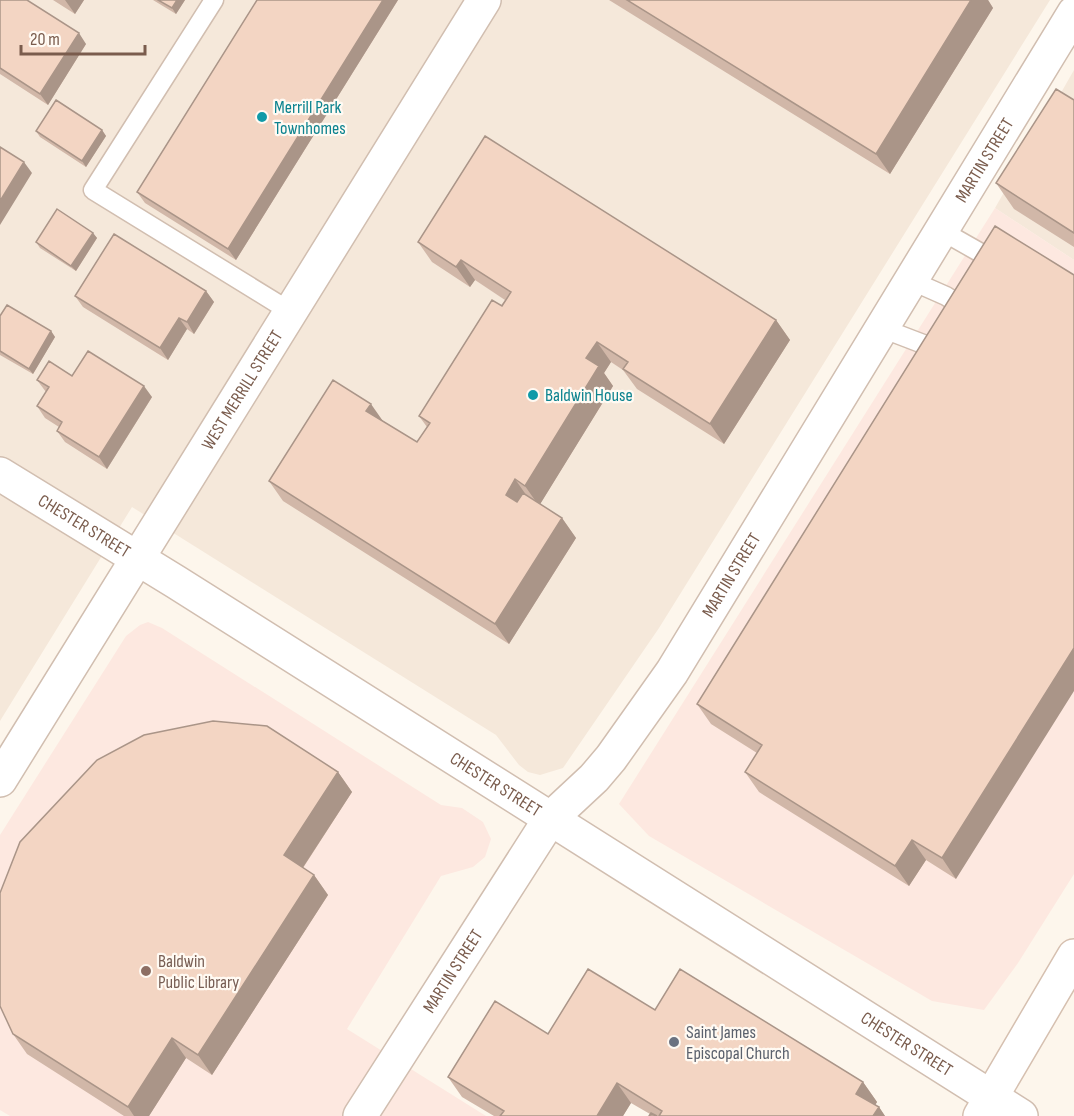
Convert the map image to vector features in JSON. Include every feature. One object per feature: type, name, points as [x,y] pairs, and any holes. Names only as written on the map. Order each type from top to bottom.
[{"type":"street","name":"WEST MERRILL STREET","points":[[0,780],[484,0]]},
{"type":"street","name":"MARTIN STREET","points":[[360,1116],[550,819],[594,778],[611,758],[672,672],[884,329],[1074,13]]},
{"type":"street","name":"CHESTER STREET","points":[[0,474],[550,819],[986,1106],[1021,1116]]},
{"type":"street","points":[[986,1106],[1074,956]]},
{"type":"lane","points":[[214,0],[93,190],[291,312]]},
{"type":"lane","points":[[942,231],[979,252],[996,269]]},
{"type":"lane","points":[[912,281],[946,296],[969,311]]},
{"type":"lane","points":[[884,329],[944,352]]},
{"type":"shaded area","points":[[0,0],[1050,0],[659,628],[563,768],[540,775],[528,772],[519,765],[496,735],[132,507],[0,721]]},
{"type":"shaded area","points":[[1074,70],[1074,260],[995,208]]},
{"type":"shaded area","points":[[995,208],[1074,260],[1074,874],[1018,963],[984,1010],[932,1001],[649,836],[619,804]]},
{"type":"shaded area","points":[[148,622],[162,628],[441,805],[462,808],[483,822],[491,839],[485,857],[473,867],[441,876],[347,1029],[486,1116],[10,1116],[0,1110],[0,835],[126,636]]},
{"type":"building","points":[[0,0],[27,0],[79,33],[40,94],[0,68]]},
{"type":"building","points":[[158,0],[177,0],[172,8]]},
{"type":"building","name":"Merrill Park Townhomes","points":[[257,0],[383,0],[228,249],[137,192]]},
{"type":"building","points":[[627,0],[971,0],[876,154]]},
{"type":"building","points":[[1056,89],[1074,100],[1074,233],[996,183]]},
{"type":"building","points":[[56,100],[102,130],[82,161],[36,131]]},
{"type":"building","name":"Baldwin House","points":[[485,136],[776,320],[710,424],[623,369],[628,362],[597,342],[586,358],[599,366],[525,486],[515,479],[506,495],[517,502],[523,493],[562,518],[495,624],[269,481],[333,380],[371,404],[366,411],[417,442],[430,423],[419,416],[492,300],[502,306],[511,292],[461,260],[456,267],[418,242]]},
{"type":"building","points":[[0,147],[24,162],[0,201]]},
{"type":"building","points":[[57,209],[93,233],[71,266],[36,242]]},
{"type":"building","points":[[995,226],[1074,275],[1074,648],[942,858],[912,840],[895,866],[745,772],[762,745],[697,704]]},
{"type":"building","points":[[114,234],[206,291],[187,322],[179,318],[160,348],[75,296]]},
{"type":"building","points":[[7,305],[51,331],[29,369],[0,351],[0,316]]},
{"type":"building","points":[[88,351],[144,386],[99,457],[57,431],[62,422],[37,406],[49,387],[37,380],[49,361],[72,376]]},
{"type":"building","name":"Baldwin Public Library","points":[[213,721],[267,726],[338,772],[284,855],[314,875],[198,1055],[172,1038],[128,1107],[13,1034],[0,1006],[0,893],[20,842],[97,760],[144,735]]},
{"type":"building","name":"Saint James Episcopal Church","points":[[588,969],[655,1010],[680,969],[863,1082],[856,1094],[879,1107],[873,1116],[659,1116],[662,1111],[617,1083],[597,1116],[500,1116],[504,1111],[448,1077],[495,1001],[548,1034]]},
{"type":"place","name":"Merrill Park Townhomes","points":[[262,117]]},
{"type":"place","name":"Baldwin House","points":[[533,395]]},
{"type":"place","name":"Baldwin Public Library","points":[[146,971]]},
{"type":"place","name":"Saint James Episcopal Church","points":[[674,1042]]}]
